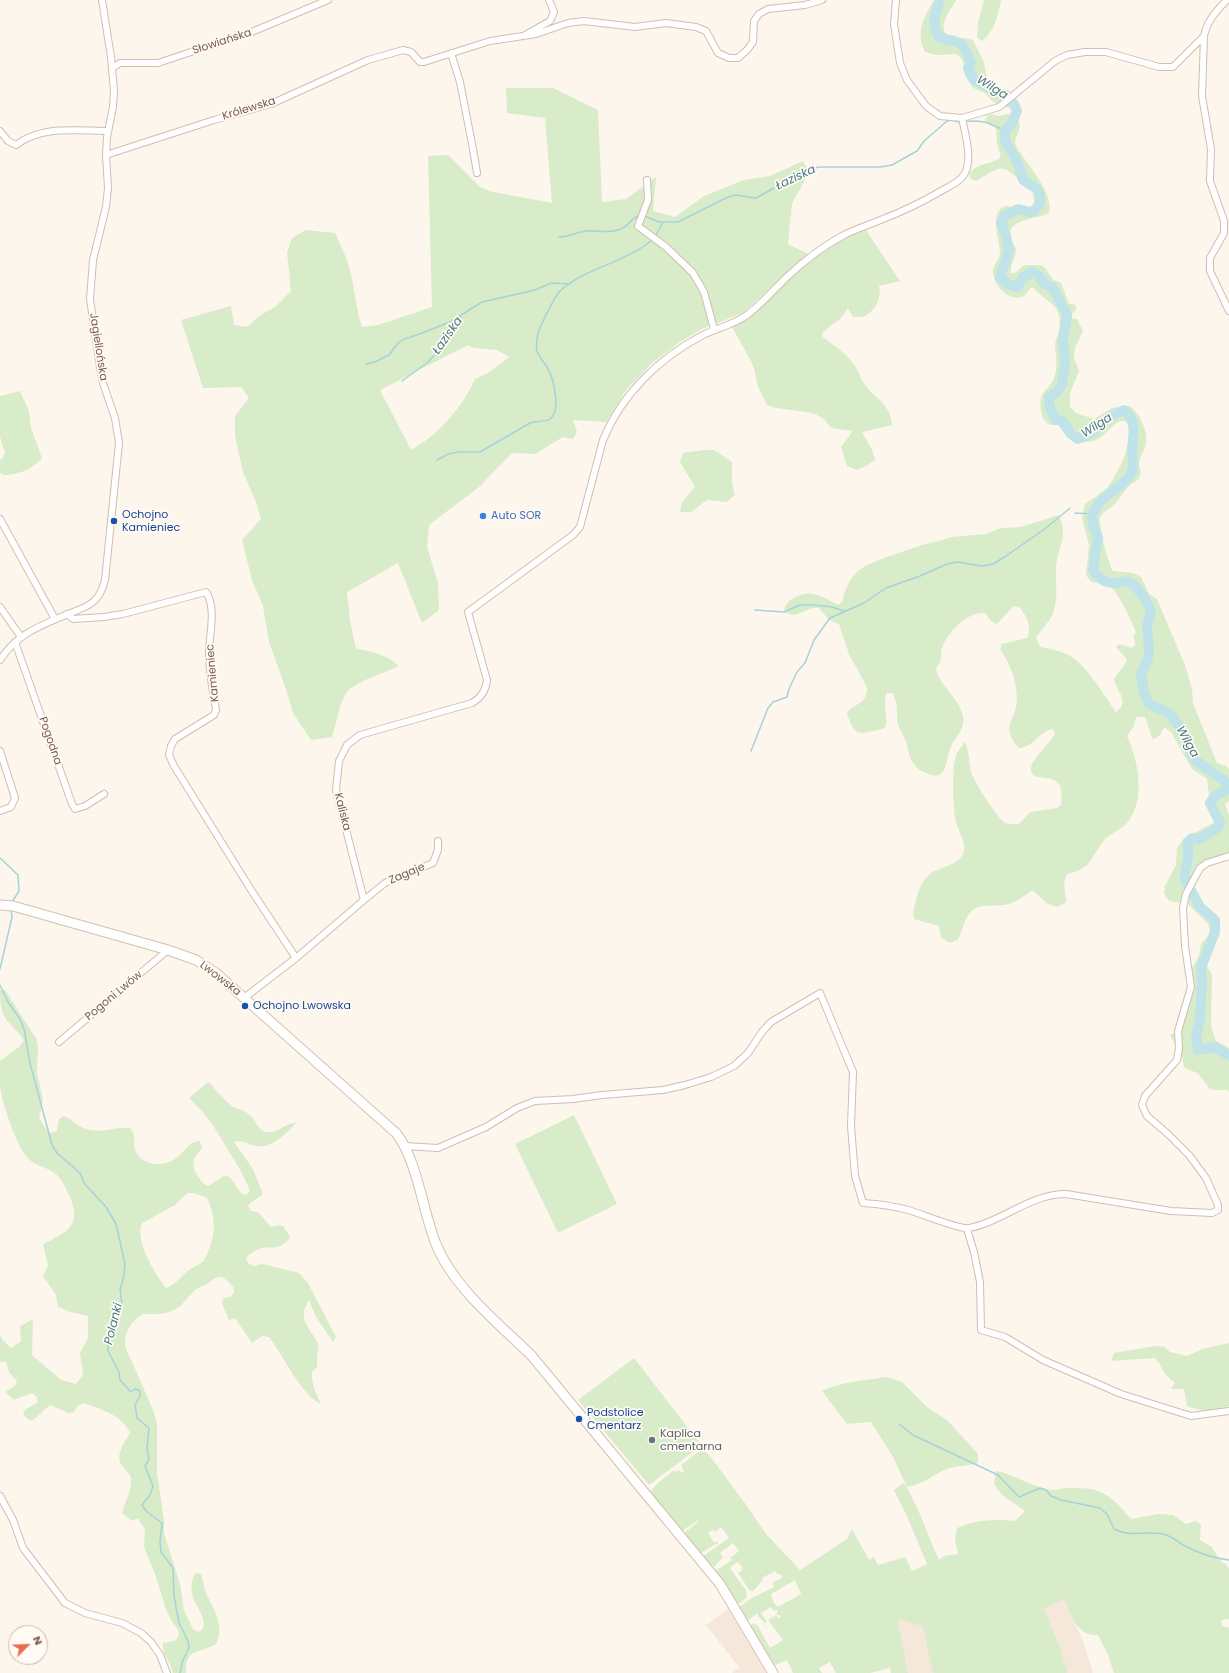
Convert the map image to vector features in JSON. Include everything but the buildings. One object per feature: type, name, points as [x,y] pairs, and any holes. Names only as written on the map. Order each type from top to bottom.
[{"type":"street","name":"Jagiellońska","points":[[0,660],[9,647],[21,637],[55,619],[88,606],[95,600],[102,590],[105,580],[119,443],[115,418],[101,372],[90,298],[93,260],[106,207],[108,188],[106,155],[108,131],[113,107],[112,68],[102,0]]},
{"type":"street","name":"Słowiańska","points":[[112,68],[120,63],[158,63],[254,31],[328,0]]},
{"type":"street","points":[[524,36],[550,21],[554,12],[549,0]]},
{"type":"street","points":[[477,173],[460,82],[451,53],[490,41],[536,34],[568,23],[578,22],[635,27],[666,23],[696,27],[706,32],[718,53],[729,58],[738,58],[748,50],[752,42],[754,21],[759,14],[768,9],[805,5],[822,0]]},
{"type":"street","points":[[896,0],[894,24],[900,63],[907,80],[926,106],[940,116],[962,118],[999,107],[1055,61],[1067,55],[1085,52],[1106,52],[1159,67],[1173,68],[1204,36]]},
{"type":"street","points":[[1227,0],[1212,16],[1206,27],[1204,36],[1202,96],[1211,149],[1210,181],[1224,221],[1224,233],[1210,258],[1210,271],[1229,311]]},
{"type":"street","name":"Królewska","points":[[106,155],[214,120],[270,104],[368,60],[403,50],[411,52],[420,62],[451,53]]},
{"type":"street","points":[[647,180],[648,200],[638,226],[666,247],[693,273],[704,292],[705,301],[714,329],[738,321],[747,315],[794,271],[824,247],[841,236],[928,198],[963,178],[966,172],[968,154],[962,118]]},
{"type":"street","points":[[0,131],[8,141],[16,144],[22,139],[35,134],[52,131],[108,131]]},
{"type":"street","name":"Kaliska","points":[[364,900],[336,790],[339,761],[347,745],[360,734],[472,703],[480,696],[486,689],[486,683],[468,612],[578,530],[582,521],[594,472],[604,440],[611,422],[630,392],[656,367],[687,343],[714,329]]},
{"type":"street","points":[[0,519],[55,619]]},
{"type":"street","name":"Kamieniec","points":[[67,614],[73,619],[104,617],[123,614],[206,592],[210,598],[212,612],[209,655],[216,710],[214,715],[175,740],[171,746],[169,755],[174,766],[253,893],[296,958]]},
{"type":"street","points":[[0,607],[21,637]]},
{"type":"street","name":"Pogodna","points":[[15,642],[72,804],[75,809],[85,806],[104,794]]},
{"type":"street","points":[[0,751],[15,798],[12,807],[0,811]]},
{"type":"street","name":"Zagaje","points":[[364,900],[385,883],[433,863],[438,850],[438,841]]},
{"type":"street","points":[[405,1146],[438,1148],[486,1127],[517,1108],[535,1101],[573,1100],[602,1095],[663,1090],[711,1077],[734,1066],[748,1053],[762,1032],[771,1022],[820,993],[853,1072],[851,1126],[855,1176],[863,1203],[908,1210],[967,1229],[1003,1216],[1016,1208],[1056,1194],[1066,1194],[1171,1211],[1212,1213],[1218,1210],[1218,1205],[1206,1178],[1189,1154],[1147,1116],[1142,1105],[1145,1096],[1177,1060],[1179,1048],[1178,1031],[1191,987],[1185,946],[1183,908],[1189,887],[1200,868],[1207,863],[1229,856]]},
{"type":"street","points":[[244,998],[296,958],[364,900]]},
{"type":"street","name":"Lwowska","points":[[0,905],[13,906],[168,950],[200,962],[216,973],[396,1133],[405,1146],[437,1245],[449,1267],[495,1322],[531,1355],[720,1584],[773,1673]]},
{"type":"street","name":"Pogoni Lwów","points":[[59,1042],[168,950]]},
{"type":"street","points":[[967,1229],[974,1252],[980,1282],[981,1330],[1005,1337],[1043,1360],[1121,1394],[1191,1416],[1229,1411]]},
{"type":"street","points":[[0,1496],[13,1520],[23,1548],[64,1604],[86,1613],[122,1622],[141,1633],[151,1642],[160,1655],[166,1673]]},
{"type":"shaded area","points":[[1064,1599],[1084,1644],[1093,1673],[1068,1673],[1059,1645],[1044,1609]]},
{"type":"shaded area","points":[[728,1609],[766,1673],[732,1673],[739,1667],[706,1625]]},
{"type":"shaded area","points":[[894,1617],[923,1627],[964,1673],[904,1673]]},
{"type":"green space","points":[[934,0],[956,0],[945,20],[944,31],[954,37],[973,40],[984,62],[986,74],[989,79],[1007,94],[1014,110],[994,103],[985,93],[973,88],[966,77],[964,64],[961,58],[956,54],[937,55],[925,52],[921,38],[922,25]]},
{"type":"green space","points":[[984,0],[1001,0],[993,28],[982,41],[977,37],[978,23]]},
{"type":"green space","points":[[506,88],[553,88],[598,110],[602,202],[626,199],[656,177],[653,211],[675,217],[704,196],[744,180],[770,176],[803,161],[809,172],[792,204],[788,244],[808,254],[743,313],[702,329],[680,342],[652,363],[627,389],[606,422],[573,420],[577,432],[573,439],[563,437],[535,454],[512,453],[479,487],[429,525],[427,547],[438,583],[439,610],[422,623],[398,563],[347,592],[350,620],[356,649],[379,654],[399,666],[369,678],[349,690],[341,704],[332,737],[311,740],[293,713],[269,642],[263,606],[252,580],[242,540],[261,519],[256,502],[243,472],[235,436],[235,416],[249,398],[241,387],[203,388],[181,320],[231,306],[234,325],[247,327],[259,316],[275,307],[291,291],[287,252],[292,238],[306,230],[335,233],[350,269],[358,314],[362,327],[378,325],[432,307],[428,156],[448,155],[480,187],[493,192],[552,203],[545,118],[507,113]],"holes":[[[468,345],[473,348],[497,350],[509,357],[488,373],[475,379],[463,401],[446,422],[431,436],[411,450],[380,390]]]},
{"type":"green space","points":[[991,114],[999,116],[1008,114],[1017,120],[1020,126],[1015,142],[1016,146],[1044,187],[1048,196],[1050,205],[1049,213],[1019,222],[1011,229],[1011,241],[1015,246],[1016,251],[1011,267],[1011,273],[1015,273],[1024,265],[1041,265],[1045,268],[1053,280],[1061,283],[1069,304],[1074,304],[1077,308],[1071,315],[1073,319],[1077,319],[1083,331],[1075,348],[1074,358],[1079,371],[1070,393],[1070,407],[1076,413],[1094,419],[1112,408],[1129,406],[1136,412],[1146,433],[1145,446],[1139,463],[1141,472],[1140,476],[1128,487],[1113,506],[1104,513],[1100,519],[1102,536],[1111,568],[1113,571],[1133,573],[1141,577],[1149,594],[1157,599],[1185,665],[1192,689],[1193,703],[1217,763],[1226,766],[1229,769],[1229,801],[1225,804],[1229,815],[1229,853],[1208,859],[1197,868],[1186,888],[1193,890],[1203,905],[1219,919],[1220,926],[1207,956],[1207,966],[1212,975],[1211,1027],[1216,1041],[1229,1048],[1229,1092],[1227,1090],[1210,1089],[1199,1075],[1184,1067],[1182,1056],[1170,1035],[1176,1032],[1189,994],[1190,971],[1199,956],[1201,944],[1208,936],[1210,930],[1208,924],[1188,904],[1170,901],[1164,892],[1165,886],[1176,865],[1177,848],[1184,838],[1215,822],[1210,804],[1207,779],[1192,769],[1171,732],[1164,727],[1160,735],[1153,740],[1145,717],[1136,717],[1134,726],[1127,736],[1137,769],[1138,781],[1137,804],[1133,815],[1126,824],[1104,840],[1089,863],[1075,872],[1067,874],[1064,883],[1066,902],[1058,907],[1048,904],[1032,890],[1011,903],[982,906],[973,910],[969,914],[958,940],[949,943],[941,937],[939,926],[914,919],[913,912],[919,890],[927,877],[930,874],[959,860],[964,851],[962,836],[955,816],[953,791],[954,766],[958,751],[963,744],[965,742],[971,772],[976,783],[1000,819],[1004,822],[1009,824],[1019,824],[1030,812],[1057,808],[1061,805],[1062,792],[1055,780],[1037,777],[1033,775],[1031,770],[1037,756],[1055,734],[1053,729],[1048,730],[1032,743],[1019,748],[1013,741],[1009,729],[1016,707],[1017,692],[1012,673],[1000,649],[1002,644],[1027,638],[1029,626],[1027,618],[1020,608],[1014,606],[997,624],[992,622],[985,613],[978,613],[964,620],[947,638],[941,651],[941,660],[936,669],[941,681],[961,709],[963,725],[950,749],[946,765],[942,773],[933,775],[919,770],[909,755],[906,742],[898,726],[896,703],[892,693],[887,693],[885,697],[887,720],[885,727],[879,730],[863,733],[856,731],[851,725],[847,714],[853,707],[865,698],[867,687],[849,654],[839,624],[829,620],[819,608],[810,609],[796,615],[788,614],[784,610],[786,604],[790,600],[806,594],[817,595],[838,605],[842,602],[850,580],[857,572],[865,566],[884,558],[922,545],[952,537],[986,534],[1001,528],[1021,527],[1059,515],[1062,524],[1063,537],[1056,567],[1055,607],[1050,619],[1036,638],[1040,647],[1056,650],[1077,661],[1095,682],[1116,712],[1122,704],[1121,696],[1114,679],[1127,661],[1116,647],[1119,644],[1132,648],[1135,645],[1134,636],[1136,632],[1123,604],[1109,585],[1091,582],[1086,575],[1089,545],[1082,518],[1085,504],[1108,487],[1121,464],[1130,435],[1129,427],[1125,421],[1120,421],[1097,440],[1091,442],[1076,441],[1069,424],[1065,422],[1054,425],[1049,424],[1042,415],[1040,406],[1041,398],[1053,381],[1056,370],[1055,343],[1059,330],[1060,319],[1055,307],[1032,287],[1024,295],[1016,298],[1001,290],[993,276],[993,269],[1000,254],[996,224],[999,210],[1005,206],[1009,206],[1032,211],[1035,207],[1032,189],[1007,170],[998,169],[976,181],[971,179],[969,175],[975,168],[1000,158],[996,128],[988,124],[985,120],[987,116]]},
{"type":"green space","points":[[866,230],[900,281],[879,286],[880,290],[878,300],[874,308],[867,315],[862,317],[853,317],[848,308],[841,318],[823,332],[822,336],[850,359],[865,385],[886,407],[891,418],[892,425],[862,432],[872,450],[875,460],[856,470],[847,466],[841,447],[853,431],[831,428],[825,420],[817,415],[767,405],[758,387],[754,368],[750,359],[732,327],[749,317],[790,277],[821,253],[850,236]]},
{"type":"green space","points":[[20,391],[29,411],[31,428],[42,458],[25,471],[4,475],[0,473],[0,460],[3,458],[5,453],[0,437],[0,396]]},
{"type":"green space","points":[[714,450],[732,462],[732,484],[735,495],[727,502],[707,500],[691,512],[680,512],[682,502],[695,487],[680,462],[683,453]]},
{"type":"green space","points":[[0,990],[5,990],[37,1040],[37,1073],[43,1100],[39,1118],[46,1129],[51,1133],[57,1131],[59,1119],[64,1116],[80,1127],[96,1131],[130,1128],[134,1135],[134,1146],[139,1157],[154,1164],[170,1162],[178,1157],[192,1143],[200,1141],[202,1148],[194,1159],[193,1163],[195,1171],[202,1182],[208,1186],[224,1176],[230,1177],[241,1193],[247,1195],[250,1190],[239,1168],[214,1127],[203,1112],[189,1098],[208,1082],[229,1104],[251,1116],[258,1126],[265,1132],[276,1131],[289,1124],[296,1123],[277,1141],[265,1146],[252,1145],[236,1141],[234,1142],[253,1169],[263,1194],[248,1205],[251,1211],[258,1212],[271,1227],[277,1225],[283,1226],[290,1237],[280,1246],[262,1248],[253,1252],[246,1258],[249,1264],[255,1266],[261,1264],[267,1265],[299,1273],[308,1283],[336,1337],[333,1342],[316,1317],[309,1300],[304,1309],[304,1316],[306,1325],[319,1345],[317,1365],[316,1369],[312,1372],[312,1381],[321,1404],[306,1392],[299,1384],[269,1337],[262,1336],[252,1343],[235,1318],[229,1320],[222,1304],[223,1298],[230,1297],[234,1293],[233,1287],[224,1278],[215,1278],[192,1293],[180,1306],[170,1312],[143,1314],[129,1327],[126,1336],[125,1346],[153,1410],[157,1423],[157,1472],[164,1520],[164,1533],[180,1584],[184,1611],[193,1629],[198,1632],[203,1629],[204,1622],[191,1591],[195,1573],[201,1574],[205,1590],[219,1623],[219,1637],[216,1644],[190,1655],[186,1665],[186,1673],[173,1673],[163,1651],[163,1643],[175,1641],[179,1636],[178,1630],[166,1609],[155,1574],[144,1547],[145,1529],[138,1519],[131,1520],[122,1513],[131,1484],[131,1478],[120,1463],[119,1458],[121,1450],[130,1433],[127,1427],[117,1417],[97,1407],[83,1403],[77,1406],[74,1412],[68,1413],[51,1405],[32,1421],[26,1418],[23,1413],[26,1409],[37,1403],[37,1397],[32,1393],[14,1400],[5,1392],[15,1386],[17,1381],[9,1372],[6,1362],[0,1362],[0,1334],[2,1339],[11,1348],[21,1341],[20,1326],[33,1319],[32,1355],[61,1380],[76,1384],[83,1375],[80,1353],[88,1338],[88,1316],[70,1312],[58,1307],[56,1295],[43,1276],[48,1265],[43,1244],[60,1236],[71,1226],[74,1221],[73,1205],[61,1179],[53,1172],[33,1162],[26,1156],[16,1138],[9,1120],[0,1086],[0,1061],[19,1047],[24,1040],[3,1014],[0,1000]],"holes":[[[188,1193],[195,1193],[207,1198],[213,1215],[214,1230],[210,1246],[203,1262],[189,1270],[175,1283],[166,1288],[151,1266],[143,1247],[140,1230],[142,1223],[175,1205]]]},
{"type":"green space","points":[[574,1115],[617,1204],[558,1233],[515,1144]]},
{"type":"green space","points":[[1229,1343],[1229,1406],[1213,1411],[1198,1410],[1187,1406],[1184,1389],[1171,1389],[1175,1382],[1167,1376],[1155,1358],[1111,1361],[1114,1353],[1155,1346],[1164,1347],[1170,1352],[1187,1356],[1202,1349]]},
{"type":"green space","points":[[634,1358],[699,1442],[698,1448],[649,1485],[578,1400]]},
{"type":"green space","points":[[886,1377],[902,1382],[927,1407],[948,1421],[978,1454],[978,1463],[947,1469],[923,1482],[907,1487],[893,1457],[871,1422],[847,1424],[822,1391],[845,1383]]},
{"type":"green space","points":[[701,1450],[704,1450],[747,1506],[766,1534],[800,1570],[847,1539],[852,1529],[869,1560],[874,1557],[878,1565],[905,1557],[912,1571],[927,1564],[894,1490],[904,1483],[919,1511],[939,1560],[944,1556],[958,1554],[955,1541],[957,1528],[971,1523],[985,1521],[1015,1521],[1025,1511],[1002,1495],[994,1484],[996,1471],[1052,1490],[1080,1488],[1098,1491],[1117,1503],[1131,1519],[1158,1514],[1173,1515],[1186,1524],[1195,1521],[1201,1524],[1200,1540],[1212,1547],[1221,1562],[1226,1564],[1229,1569],[1229,1619],[1221,1620],[1222,1626],[1229,1628],[1229,1673],[1114,1673],[1108,1655],[1098,1635],[1085,1632],[1080,1629],[1072,1618],[1064,1599],[1044,1609],[1059,1645],[1068,1673],[933,1673],[923,1627],[899,1619],[898,1623],[908,1673],[891,1673],[890,1668],[870,1673],[836,1673],[830,1662],[819,1668],[822,1673],[793,1673],[787,1660],[773,1666],[750,1626],[754,1623],[758,1626],[770,1648],[783,1640],[768,1620],[776,1615],[779,1619],[781,1616],[776,1614],[778,1612],[777,1610],[774,1611],[771,1607],[761,1613],[767,1622],[765,1623],[758,1616],[758,1613],[747,1621],[739,1607],[752,1598],[774,1587],[772,1583],[782,1578],[781,1574],[778,1575],[775,1571],[762,1578],[763,1580],[753,1591],[750,1591],[738,1573],[743,1570],[741,1568],[743,1567],[737,1562],[730,1568],[747,1592],[746,1598],[738,1604],[715,1571],[732,1560],[730,1558],[739,1551],[733,1543],[720,1553],[723,1557],[714,1567],[703,1556],[729,1538],[721,1527],[715,1532],[713,1530],[708,1533],[714,1543],[717,1541],[718,1543],[701,1553],[684,1533],[698,1522],[697,1521],[682,1531],[650,1492],[658,1483],[674,1470],[675,1472],[679,1470],[682,1473],[684,1472],[681,1465]],"holes":[[[795,1580],[801,1594],[778,1607],[774,1603],[771,1594]]]},
{"type":"waterway","name":"Wilga","points":[[940,0],[935,14],[934,23],[939,37],[960,43],[968,55],[971,63],[968,68],[970,74],[975,80],[997,92],[1006,95],[1014,104],[1017,111],[1012,123],[1005,131],[1005,141],[1018,163],[1023,180],[1037,189],[1040,195],[1040,203],[1034,211],[1029,212],[1018,209],[1005,216],[1001,222],[1009,250],[1000,277],[1009,285],[1017,287],[1023,278],[1032,272],[1039,276],[1045,284],[1053,288],[1067,315],[1063,340],[1065,362],[1062,384],[1058,391],[1049,397],[1049,405],[1056,420],[1061,420],[1071,434],[1078,439],[1092,433],[1111,416],[1124,410],[1132,419],[1134,430],[1132,453],[1133,466],[1131,474],[1100,502],[1092,514],[1093,525],[1098,537],[1093,570],[1096,575],[1104,581],[1112,583],[1127,581],[1135,586],[1144,597],[1151,610],[1147,626],[1149,651],[1148,658],[1141,675],[1144,693],[1149,704],[1169,713],[1178,725],[1195,760],[1227,783],[1226,790],[1214,797],[1210,803],[1220,823],[1217,828],[1198,840],[1192,838],[1188,842],[1188,856],[1185,872],[1185,878],[1188,886]]},
{"type":"waterway","name":"Łaziska","points":[[645,216],[659,222],[678,222],[728,197],[735,195],[756,198],[808,170],[819,167],[880,167],[892,165],[917,151],[924,141],[946,122],[950,120],[960,122]]},
{"type":"waterway","name":"Łaziska","points":[[967,121],[987,123],[1005,131]]},
{"type":"waterway","points":[[559,237],[587,231],[608,232],[617,230],[623,228],[638,216]]},
{"type":"waterway","name":"Łaziska","points":[[656,235],[663,222]]},
{"type":"waterway","points":[[437,460],[448,454],[459,452],[480,452],[530,423],[545,421],[554,415],[556,401],[554,385],[547,367],[538,353],[537,345],[538,333],[558,293],[571,282],[630,254],[652,240]]},
{"type":"waterway","name":"Łaziska","points":[[366,364],[375,362],[389,355],[398,343],[404,339],[450,322],[482,302],[535,290],[551,283],[570,284]]},
{"type":"waterway","name":"Łaziska","points":[[402,381],[428,362],[443,346],[461,316]]},
{"type":"waterway","points":[[751,751],[768,708],[773,702],[787,697],[797,672],[805,663],[814,640],[830,618],[864,603],[886,588],[920,576],[947,564],[957,562],[982,566],[993,564],[1046,528],[1070,508]]},
{"type":"waterway","points":[[1075,513],[1092,514]]},
{"type":"waterway","points":[[755,610],[784,612],[800,605],[814,605],[832,607],[844,611]]},
{"type":"waterway","name":"Polanki","points":[[0,858],[18,875],[19,891],[12,902]]},
{"type":"waterway","name":"Wilga","points":[[1191,890],[1200,907],[1215,920],[1215,932],[1201,968],[1202,982],[1200,1018],[1196,1037],[1198,1050],[1215,1047],[1229,1056]]},
{"type":"waterway","name":"Polanki","points":[[0,969],[12,917],[11,910]]},
{"type":"waterway","name":"Polanki","points":[[0,985],[8,1002],[20,1019],[24,1029],[30,1063],[52,1145],[57,1153],[80,1173],[84,1183],[106,1207],[116,1224],[125,1264],[120,1290],[122,1304],[108,1343],[108,1351],[119,1372],[120,1380],[131,1392],[135,1389],[140,1391],[140,1396],[135,1405],[137,1418],[149,1428],[147,1448],[149,1459],[145,1466],[153,1486],[150,1495],[142,1505],[146,1511],[162,1523],[160,1542],[161,1552],[173,1568],[174,1596],[179,1623],[188,1641],[189,1648],[183,1660],[180,1673]]},
{"type":"waterway","points":[[899,1424],[913,1435],[998,1475],[1019,1497],[1040,1488],[1046,1490],[1051,1496],[1061,1500],[1100,1508],[1107,1514],[1114,1529],[1120,1532],[1163,1534],[1197,1552],[1229,1560]]},
{"type":"place","name":"Auto SOR","points":[[483,516]]},
{"type":"place","name":"Ochojno Kamieniec","points":[[114,521]]},
{"type":"place","name":"Ochojno Lwowska","points":[[245,1006]]},
{"type":"place","name":"Podstolice Cmentarz","points":[[579,1419]]},
{"type":"place","name":"Kaplica cmentarna","points":[[652,1440]]}]
